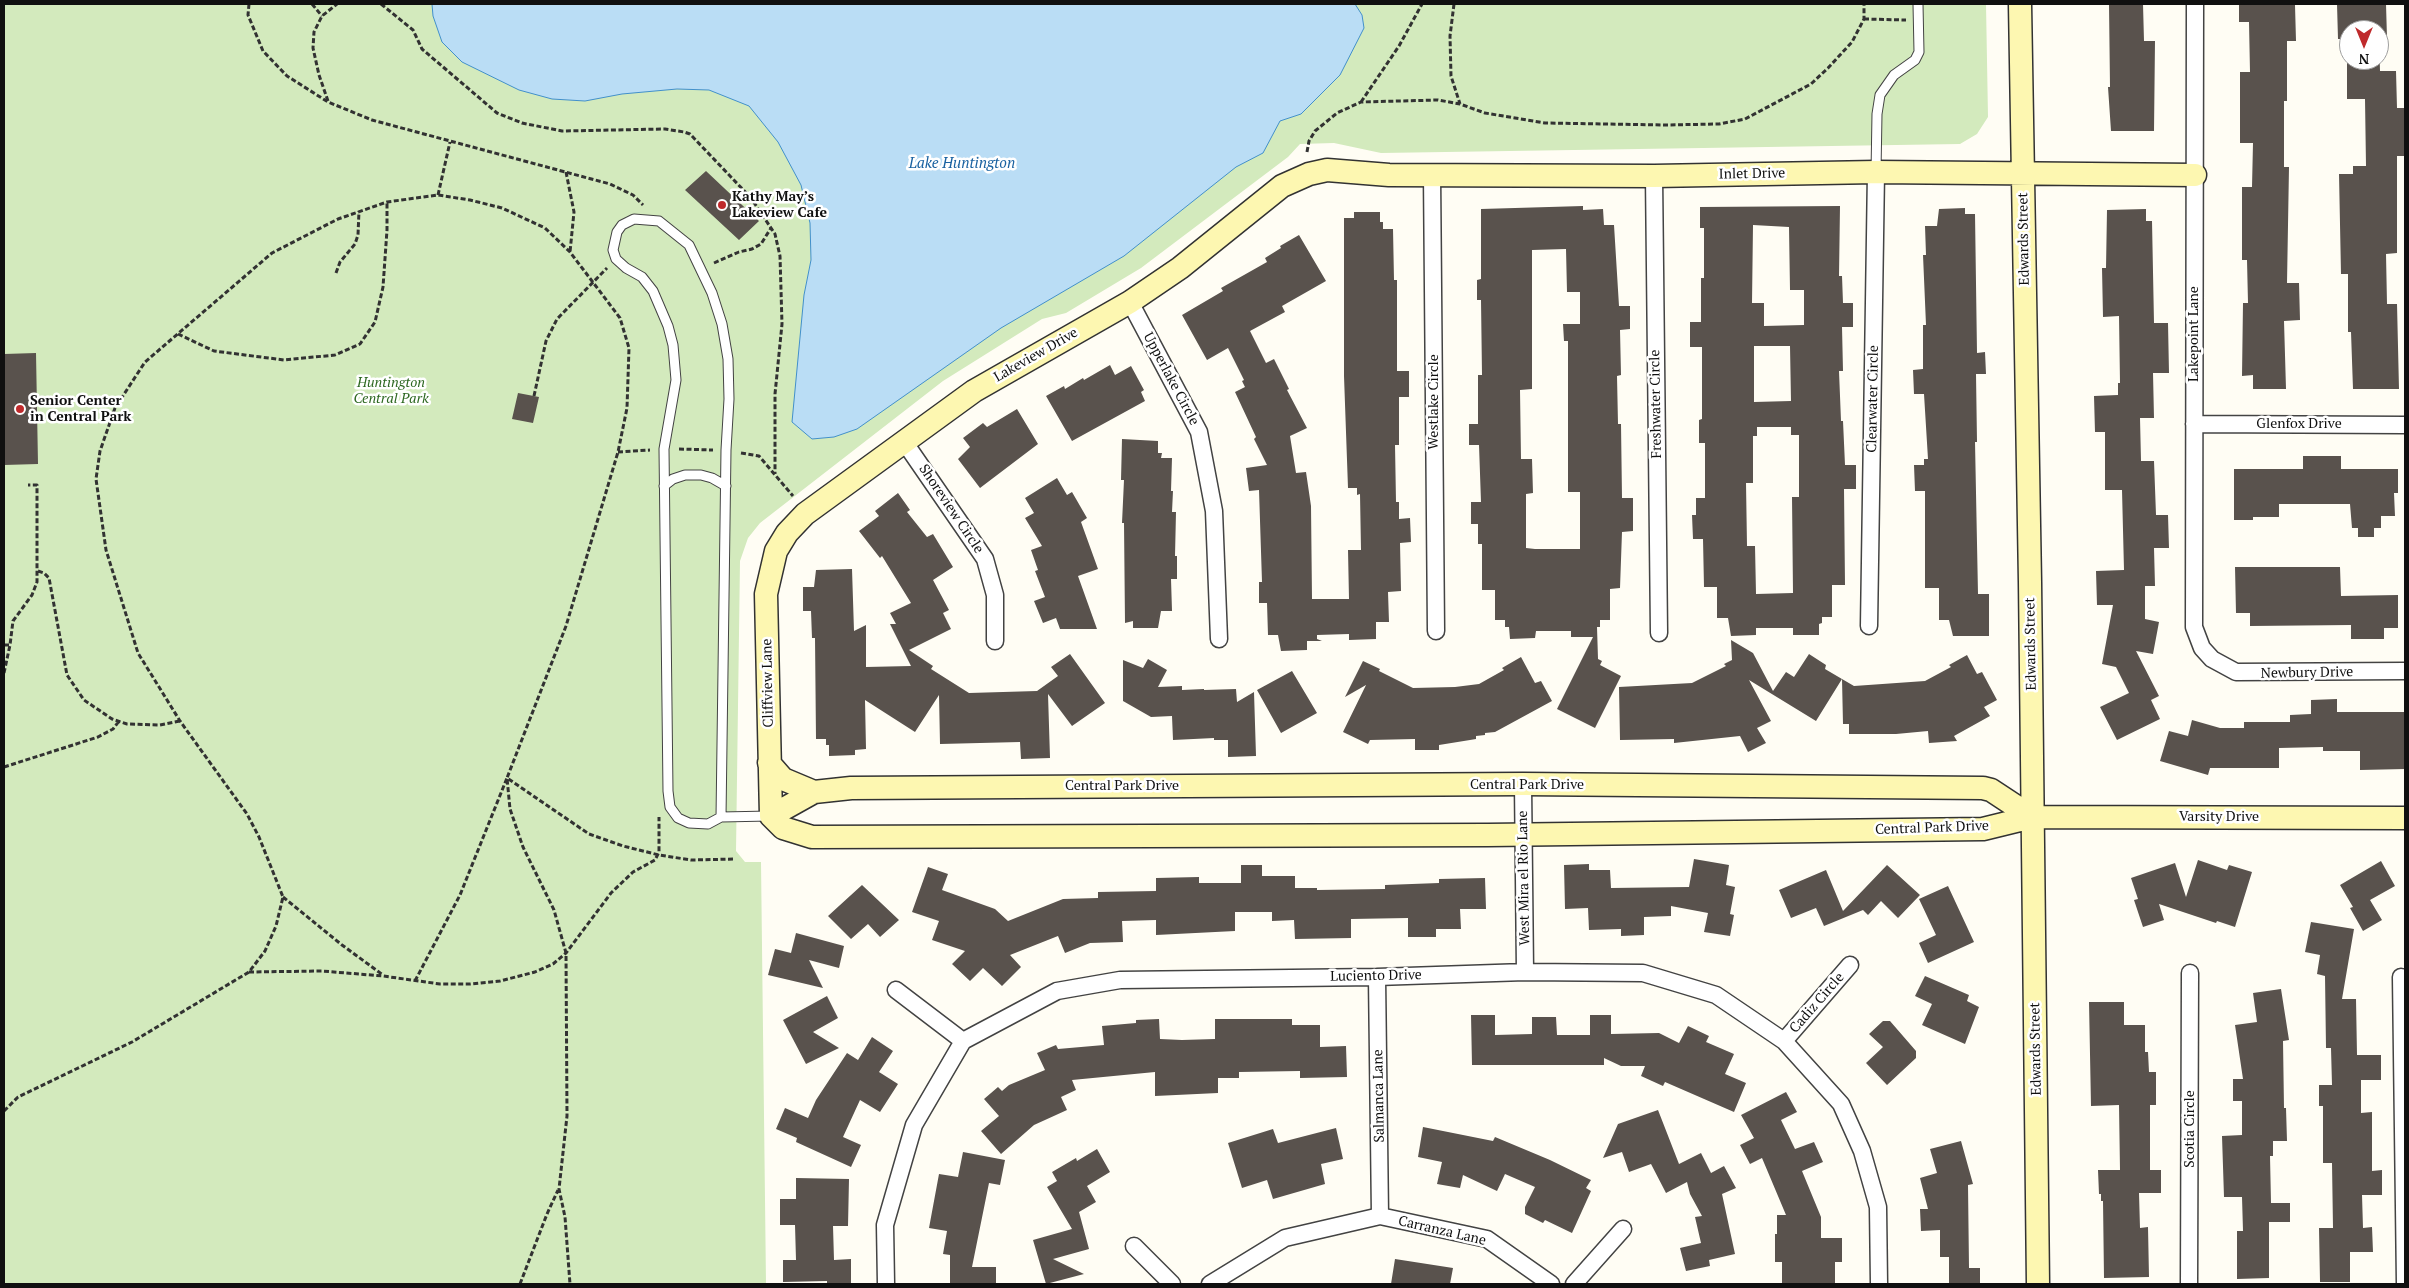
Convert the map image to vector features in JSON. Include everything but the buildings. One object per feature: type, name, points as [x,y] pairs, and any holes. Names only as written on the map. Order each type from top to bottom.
[{"type":"street","name":"Edwards Street","points":[[2020,4],[2038,1284]]},
{"type":"street","name":"Lakepoint Lane","points":[[2195,4],[2194,627],[2202,648],[2212,660]]},
{"type":"street","name":"Inlet Drive","points":[[1309,174],[1327,170],[1389,175],[1654,176],[1876,172],[2195,174]]},
{"type":"street","name":"Clearwater Circle","points":[[1869,626],[1876,172]]},
{"type":"street","name":"Lakeview Drive","points":[[776,551],[787,532],[805,514],[903,440],[974,391],[1130,302],[1180,268],[1282,186],[1309,174]]},
{"type":"street","name":"Westlake Circle","points":[[1432,174],[1436,631]]},
{"type":"street","name":"Freshwater Circle","points":[[1654,176],[1659,633]]},
{"type":"street","name":"Upperlake Circle","points":[[1130,302],[1199,432],[1214,511],[1219,639]]},
{"type":"street","name":"Glenfox Drive","points":[[2194,424],[2405,425]]},
{"type":"street","name":"Shoreview Circle","points":[[903,440],[985,558],[995,595],[994,641]]},
{"type":"street","name":"Cliffview Lane","points":[[770,816],[766,594],[776,551]]},
{"type":"street","name":"Newbury Drive","points":[[2212,660],[2236,672],[2405,671]]},
{"type":"street","points":[[768,763],[783,779],[814,792]]},
{"type":"street","name":"Central Park Drive","points":[[1523,784],[1982,788],[1991,790],[2032,817],[1982,829],[1522,835],[812,838],[783,828],[770,816],[814,792],[861,788],[1523,784]]},
{"type":"street","name":"West Mira el Rio Lane","points":[[1523,784],[1522,835],[1525,972]]},
{"type":"street","name":"Varsity Drive","points":[[2032,817],[2405,818]]},
{"type":"street","name":"Cadiz Circle","points":[[1784,1041],[1850,965]]},
{"type":"street","name":"Luciento Drive","points":[[963,1041],[1057,992],[1120,980],[1377,977],[1525,972],[1643,973],[1716,995],[1784,1041],[1841,1104],[1862,1152],[1878,1207],[1879,1284]]},
{"type":"street","name":"Scotia Circle","points":[[2189,1284],[2190,973]]},
{"type":"street","name":"Salmanca Lane","points":[[1377,977],[1380,1216]]},
{"type":"street","points":[[2401,977],[2404,1284]]},
{"type":"street","points":[[886,1284],[885,1225],[914,1125],[963,1041],[896,990]]},
{"type":"street","points":[[1210,1284],[1285,1238],[1380,1216]]},
{"type":"street","name":"Carranza Lane","points":[[1380,1216],[1487,1239],[1551,1284]]},
{"type":"street","points":[[1574,1284],[1623,1229]]},
{"type":"street","points":[[1134,1246],[1172,1284]]},
{"type":"lane","points":[[1876,172],[1877,114],[1880,95],[1894,75],[1915,60],[1919,52],[1918,4]]},
{"type":"lane","points":[[721,817],[729,398],[728,359],[722,324],[702,268],[688,245],[659,221],[634,219],[622,225],[614,238],[613,250],[616,259],[626,268],[642,277],[653,291],[668,326],[673,345],[676,380],[664,449],[668,791],[670,807],[678,818],[689,823],[708,824],[721,817],[770,816]]},
{"type":"lane","points":[[664,486],[673,479],[685,475],[701,475],[712,478],[726,486]]},
{"type":"path","points":[[249,4],[248,15],[263,51],[287,76],[328,102],[372,120],[450,142],[514,156],[610,184],[633,195],[659,221]]},
{"type":"path","points":[[312,4],[322,16]]},
{"type":"path","points":[[328,102],[319,75],[314,48],[314,32],[322,16],[337,4]]},
{"type":"path","points":[[381,4],[412,30],[422,49],[497,113],[522,123],[562,131],[671,130],[690,134],[751,198],[775,234],[780,256],[782,324],[775,394],[775,474]]},
{"type":"path","points":[[1361,102],[1399,46],[1422,4]]},
{"type":"path","points":[[1454,4],[1450,36],[1451,76],[1460,104]]},
{"type":"path","points":[[1309,174],[1307,150],[1315,130],[1337,113],[1361,102],[1438,100],[1460,104],[1486,113],[1545,123],[1674,125],[1718,124],[1745,119],[1810,84],[1852,42],[1864,19],[1864,4]]},
{"type":"path","points":[[1864,19],[1918,20]]},
{"type":"path","points":[[438,195],[450,142]]},
{"type":"path","points":[[566,172],[574,212],[570,252]]},
{"type":"path","points":[[383,976],[342,945],[284,896],[247,814],[180,721],[138,653],[106,550],[96,479],[100,451],[115,408],[145,362],[272,253],[338,219],[387,202],[438,195],[502,208],[545,228],[570,252],[594,281],[620,318],[629,348],[627,408],[618,452],[566,626],[508,778],[460,895],[415,981]]},
{"type":"path","points":[[178,334],[214,351],[284,360],[335,355],[360,344],[376,322],[382,287],[387,230],[387,202]]},
{"type":"path","points":[[336,273],[340,262],[355,244],[358,235],[359,212]]},
{"type":"path","points":[[702,268],[761,244],[771,228]]},
{"type":"path","points":[[534,396],[546,341],[557,319],[616,259]]},
{"type":"path","points":[[4,673],[13,621],[32,596],[38,571],[38,485],[28,485]]},
{"type":"path","points":[[38,571],[44,573],[49,578],[67,675],[84,700],[96,710],[119,721],[145,726],[180,721]]},
{"type":"path","points":[[4,645],[10,645]]},
{"type":"path","points":[[4,767],[98,736],[113,729],[119,721]]},
{"type":"path","points":[[508,778],[590,834],[623,846],[659,855],[691,860],[735,859]]},
{"type":"path","points":[[508,778],[510,809],[523,847],[554,910],[566,953],[567,1116],[559,1190],[565,1217],[570,1284]]},
{"type":"path","points":[[249,972],[322,971],[383,976],[440,984],[470,984],[500,981],[535,972],[553,964],[566,953],[611,893],[633,872],[655,860],[659,855],[658,805],[662,795],[668,791]]},
{"type":"path","points":[[4,1111],[18,1097],[132,1042],[249,972],[265,951],[276,926],[284,896]]},
{"type":"path","points":[[520,1284],[547,1214],[559,1190]]},
{"type":"green space","name":"Huntington Central Park","points":[[4,4],[1986,4],[1988,117],[1977,134],[1960,144],[1381,153],[1334,143],[1300,144],[1288,157],[1141,268],[1066,313],[1042,319],[943,381],[760,523],[748,538],[740,561],[736,851],[745,862],[761,862],[766,1284],[4,1284]]},
{"type":"water","name":"Lake Huntington","points":[[432,4],[1355,4],[1362,15],[1364,28],[1340,75],[1301,114],[1280,121],[1263,153],[1236,167],[1124,256],[1001,328],[857,429],[834,437],[812,439],[792,422],[804,295],[811,260],[810,223],[801,185],[778,142],[749,106],[709,90],[677,89],[622,94],[585,101],[552,99],[519,90],[462,62],[442,42],[433,16]]},
{"type":"place","name":"Kathy May’s Lakeview Cafe","points":[[722,205]]},
{"type":"place","name":"Senior Center in Central Park","points":[[20,409]]}]
